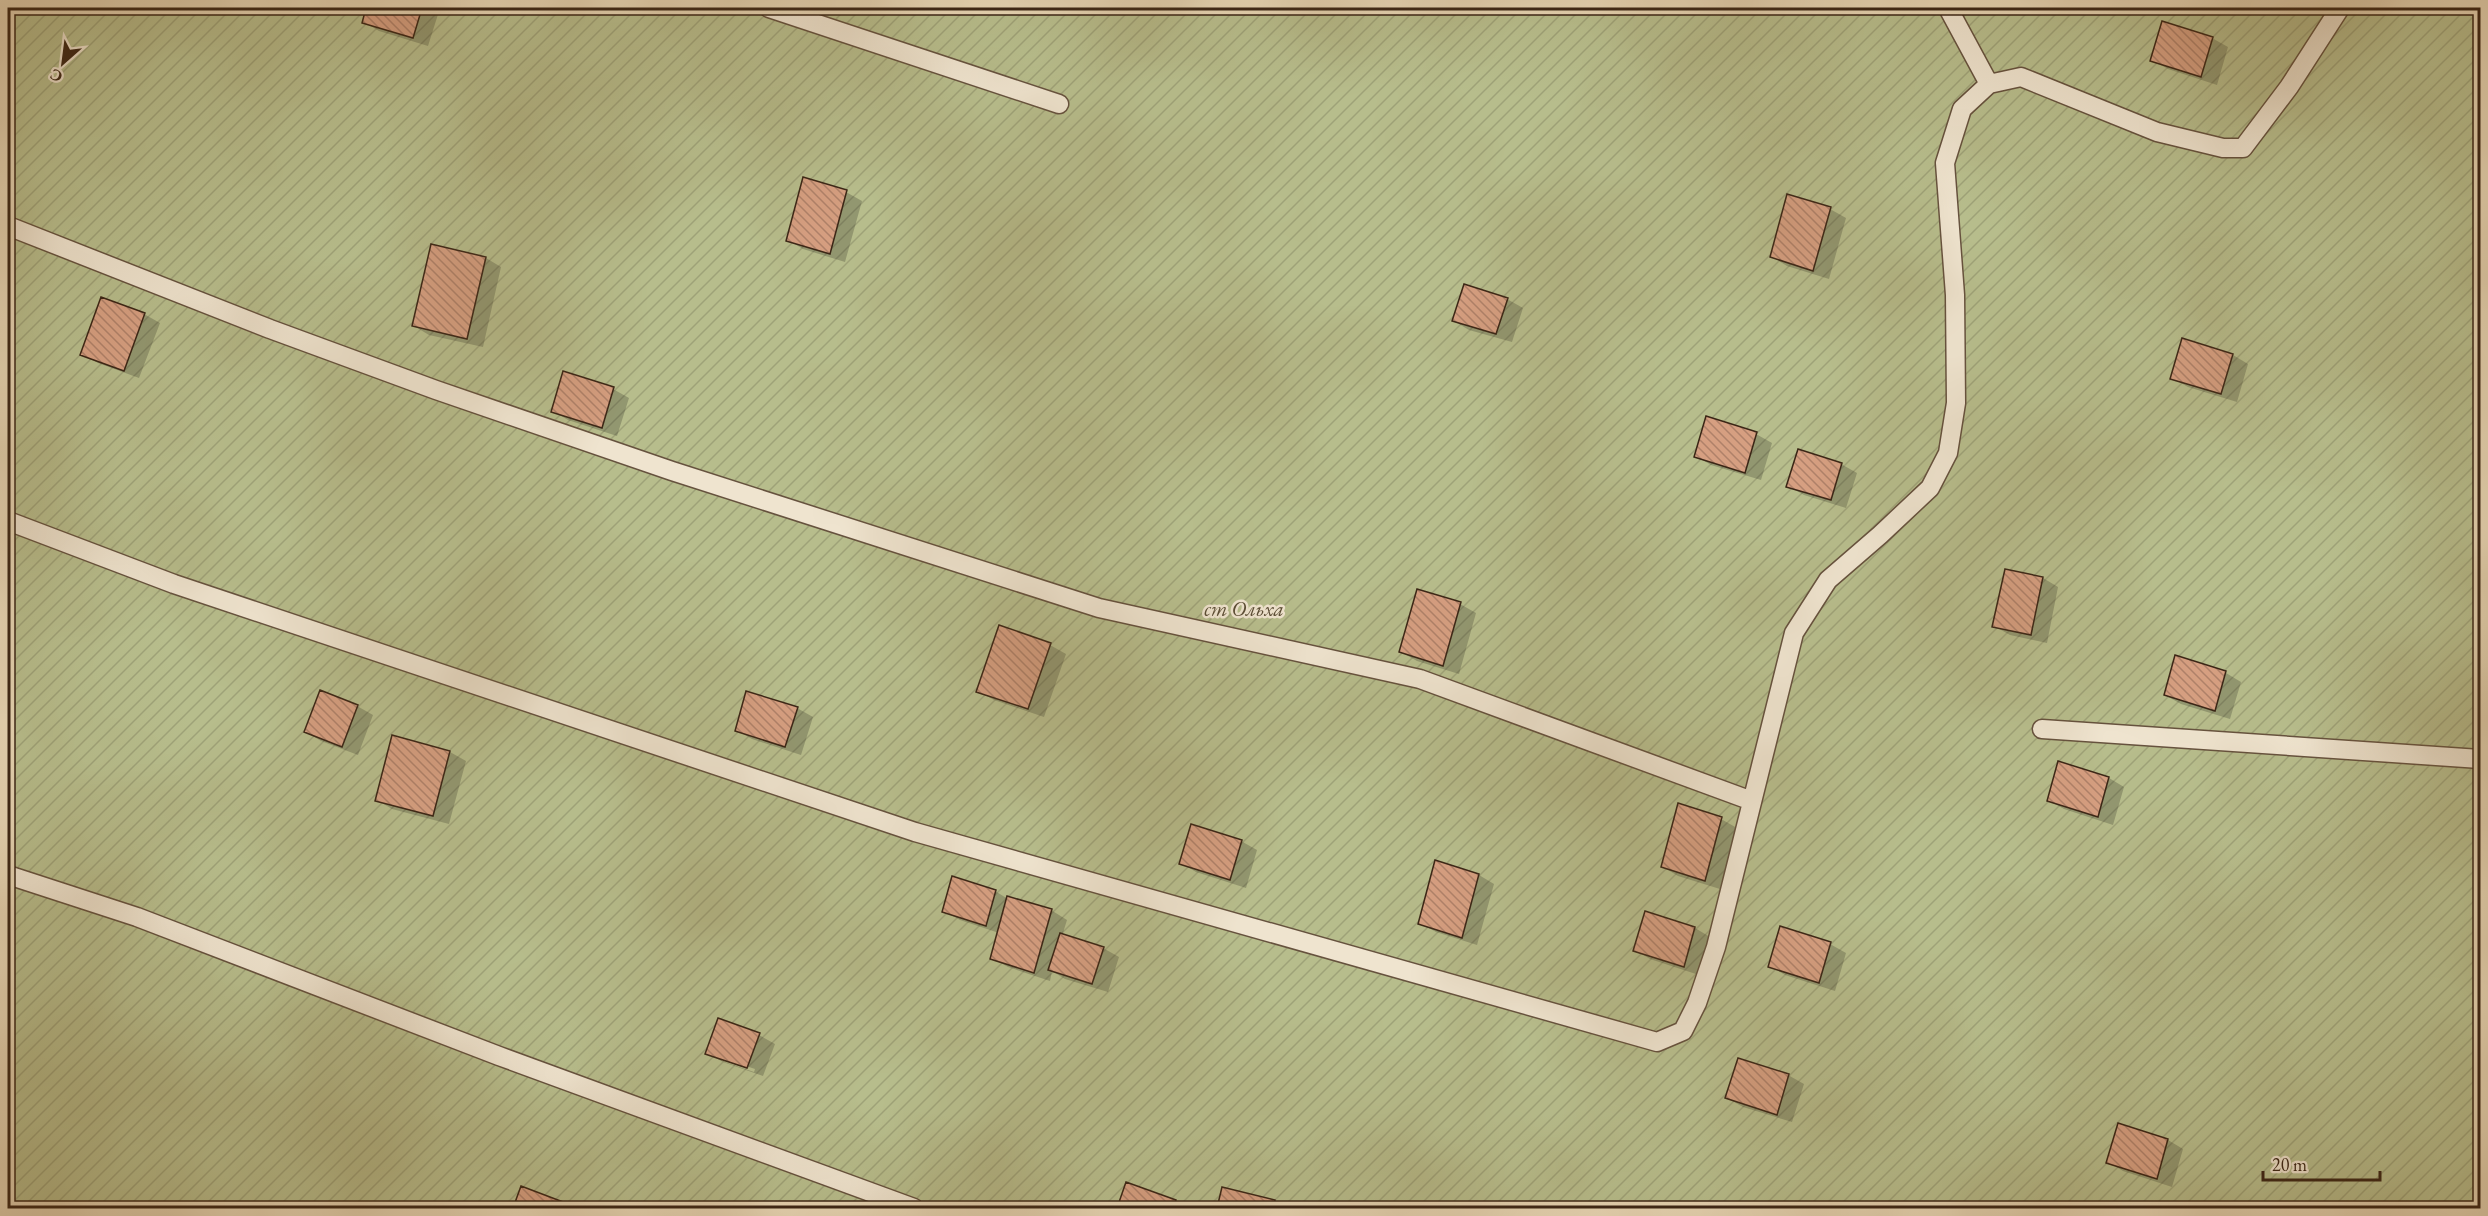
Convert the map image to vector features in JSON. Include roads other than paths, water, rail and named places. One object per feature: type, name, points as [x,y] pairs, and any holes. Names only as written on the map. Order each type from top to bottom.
[{"type":"lane","points":[[768,8],[1059,104]]},
{"type":"lane","points":[[1948,8],[1989,84]]},
{"type":"lane","points":[[8,521],[174,584],[915,832],[1657,1042],[1683,1031],[1698,1002],[1716,947],[1794,633],[1828,580],[1880,536],[1930,488],[1948,453],[1956,403],[1955,295],[1945,163],[1962,109],[1989,84],[2021,77],[2157,132],[2223,148],[2243,148],[2289,87],[2340,8]]},
{"type":"lane","points":[[8,226],[270,329],[436,390],[672,471],[1099,608],[1420,679],[1752,801]]},
{"type":"lane","points":[[2042,729],[2481,759]]},
{"type":"lane","points":[[8,875],[137,917],[499,1056],[914,1209]]},
{"type":"park label","name":"ст Ольха","points":[[1244,608]]}]
